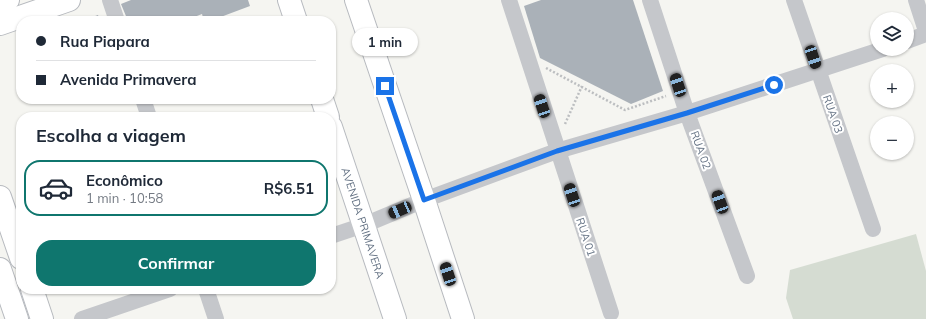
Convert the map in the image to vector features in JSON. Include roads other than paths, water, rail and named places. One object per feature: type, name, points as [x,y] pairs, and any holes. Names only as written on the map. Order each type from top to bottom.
[{"type":"street","points":[[0,3],[8,0]]},
{"type":"street","points":[[23,16],[70,0]]},
{"type":"street","points":[[110,0],[115,16]]},
{"type":"street","points":[[289,0],[294,16]]},
{"type":"street","points":[[356,0],[463,319]]},
{"type":"street","name":"RUA 01","points":[[509,0],[611,313]]},
{"type":"street","name":"RUA 02","points":[[650,0],[687,113],[747,276]]},
{"type":"street","name":"RUA 03","points":[[794,0],[872,229]]},
{"type":"street","points":[[916,0],[926,31]]},
{"type":"street","points":[[0,24],[16,19]]},
{"type":"street","points":[[914,38],[926,34]]},
{"type":"street","points":[[336,234],[557,151],[687,113],[870,53]]},
{"type":"street","name":"AVENIDA PRIMAVERA","points":[[336,142],[395,319]]},
{"type":"street","points":[[0,197],[16,243]]},
{"type":"street","points":[[0,269],[17,319]]},
{"type":"street","points":[[34,294],[42,319]]},
{"type":"street","points":[[82,319],[155,294]]},
{"type":"street","points":[[208,294],[216,319]]}]
